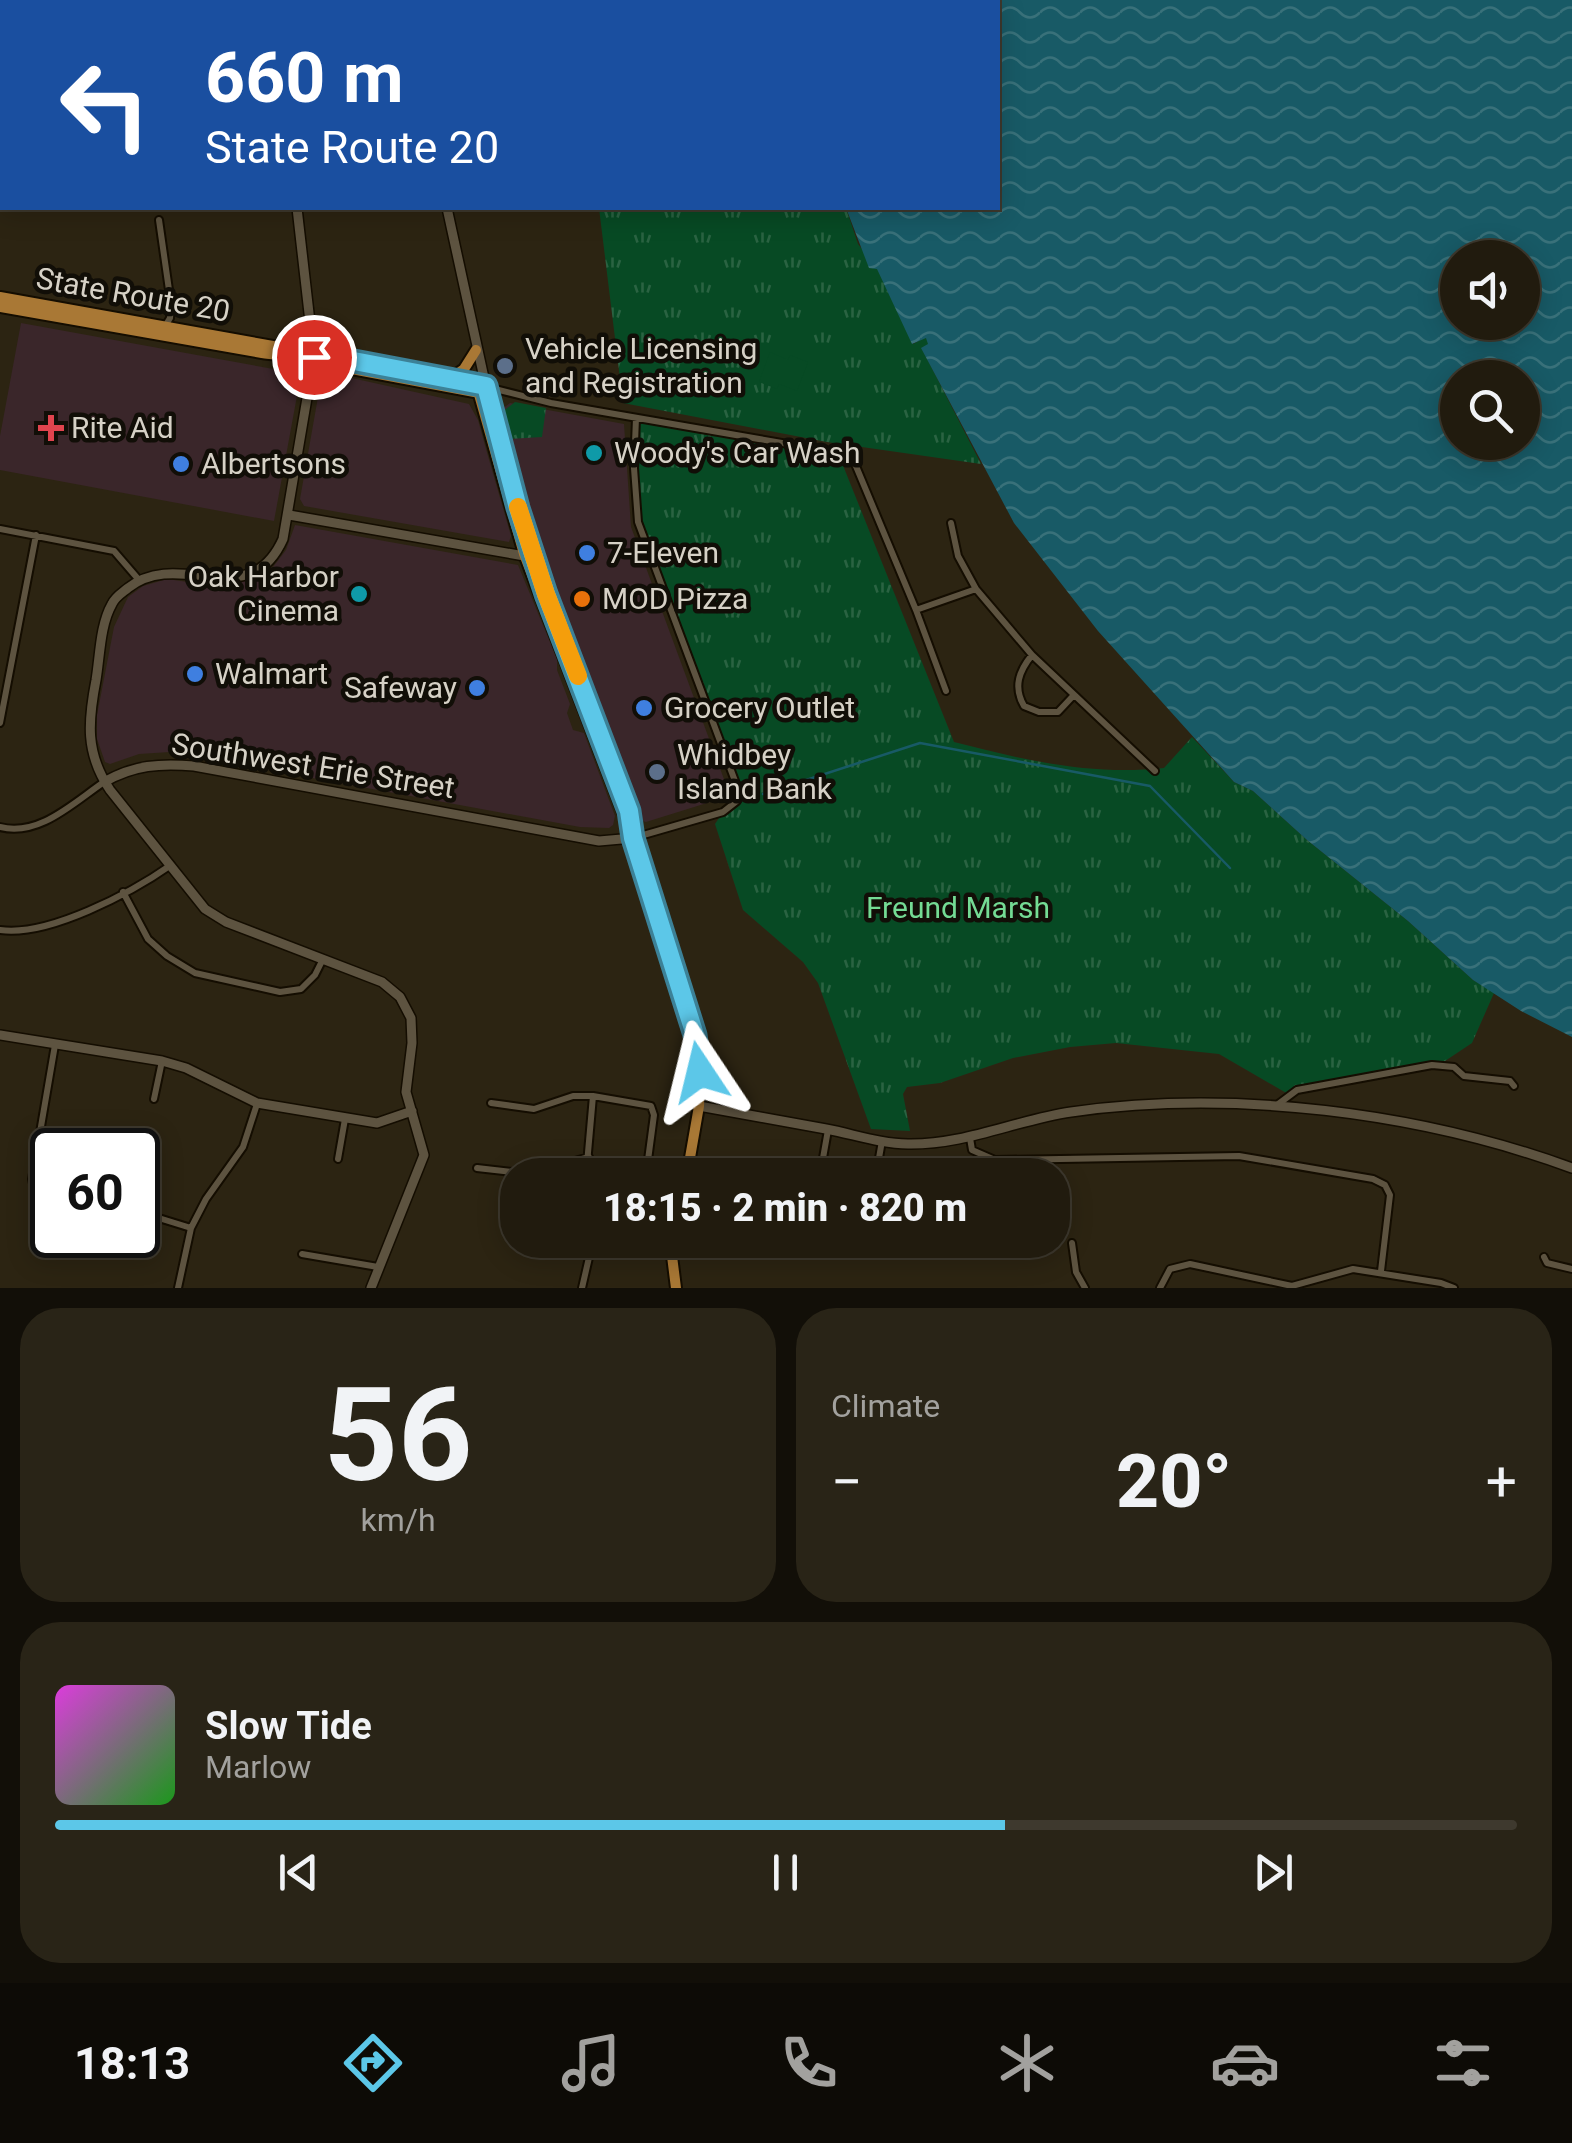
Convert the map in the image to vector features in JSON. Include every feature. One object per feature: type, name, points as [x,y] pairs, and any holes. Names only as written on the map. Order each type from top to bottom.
[{"type":"main road","name":"State Route 20","points":[[0,297],[300,350],[325,364],[482,390]]},
{"type":"main road","name":"State Route 20","points":[[0,306],[301,360],[338,358],[448,378],[482,390]]},
{"type":"main road","points":[[448,378],[460,374],[476,350]]},
{"type":"main road","points":[[482,390],[524,554],[633,838],[695,1035],[699,1106],[690,1158]]},
{"type":"main road","points":[[482,390],[536,562],[629,811],[633,838]]},
{"type":"main road","points":[[675,1258],[676,1288]]},
{"type":"street","points":[[297,210],[314,357],[289,515],[278,548],[257,572],[234,579],[181,572],[138,580],[118,596],[108,615],[90,710],[91,754],[104,782],[205,909],[219,919],[382,982],[406,1007],[413,1031],[406,1080],[422,1144],[422,1164],[371,1288]]},
{"type":"street","points":[[446,210],[482,390],[834,452],[853,460],[946,691]]},
{"type":"street","points":[[148,333],[167,325],[170,304],[159,220]]},
{"type":"street","points":[[633,838],[724,812],[738,801],[735,781],[638,522],[636,418]]},
{"type":"street","points":[[289,515],[524,554],[536,562]]},
{"type":"street","points":[[951,524],[958,556],[976,590],[1032,655],[1155,771]]},
{"type":"street","points":[[0,529],[114,551],[138,580]]},
{"type":"street","points":[[0,724],[36,535]]},
{"type":"street","points":[[916,610],[976,590]]},
{"type":"street","points":[[1032,655],[1017,682],[1024,706],[1039,712],[1058,712],[1073,696]]},
{"type":"street","name":"Southwest Erie Street","points":[[0,828],[25,830],[42,824],[104,782],[150,764],[194,766],[599,841],[633,838]]},
{"type":"street","points":[[0,930],[52,926],[171,865]]},
{"type":"street","points":[[123,892],[148,939],[195,973],[280,992],[301,989],[324,957]]},
{"type":"street","points":[[0,1034],[162,1061],[186,1068],[257,1102],[345,1119],[377,1122],[412,1111]]},
{"type":"street","points":[[41,1128],[56,1045]]},
{"type":"street","points":[[154,1099],[162,1061]]},
{"type":"street","points":[[1277,1105],[1297,1090],[1432,1065],[1454,1067],[1464,1076],[1510,1081],[1514,1086]]},
{"type":"street","points":[[491,1102],[534,1109],[573,1096],[593,1096],[648,1104],[654,1115],[648,1158]]},
{"type":"street","points":[[477,1168],[529,1174],[589,1157],[593,1096]]},
{"type":"street","points":[[178,1288],[191,1228],[206,1199],[243,1147],[257,1102]]},
{"type":"street","points":[[699,1106],[911,1144],[974,1137],[1071,1112],[1168,1105],[1277,1105],[1456,1134],[1572,1168]]},
{"type":"street","points":[[338,1159],[345,1119]]},
{"type":"street","points":[[823,1158],[828,1130]]},
{"type":"street","points":[[974,1137],[980,1156],[995,1160],[1239,1156],[1373,1179],[1385,1185],[1390,1195],[1381,1271]]},
{"type":"street","points":[[879,1158],[882,1141]]},
{"type":"street","points":[[160,1218],[191,1228]]},
{"type":"street","points":[[1072,1243],[1076,1272],[1084,1288]]},
{"type":"street","points":[[302,1254],[378,1267]]},
{"type":"street","points":[[1544,1257],[1546,1263],[1572,1269]]},
{"type":"street","points":[[582,1288],[589,1258]]},
{"type":"street","points":[[1160,1288],[1170,1269],[1182,1264],[1282,1285],[1304,1284],[1353,1269],[1381,1271],[1454,1288]]},
{"type":"street","points":[[1322,1278],[1323,1288]]},
{"type":"shaded area","points":[[21,323],[301,374],[274,521],[0,470],[0,436]]},
{"type":"shaded area","points":[[329,373],[469,404],[478,420],[511,536],[509,542],[304,506],[300,499],[321,380]]},
{"type":"shaded area","points":[[510,403],[624,424],[631,527],[725,782],[723,798],[646,822],[639,820],[531,533],[501,410]]},
{"type":"shaded area","points":[[295,525],[518,565],[557,659],[573,730],[584,733],[615,816],[613,825],[580,827],[170,752],[105,762],[97,739],[97,715],[114,627],[128,597],[143,586],[167,579],[215,586],[256,579],[273,567],[286,550]]},
{"type":"green space","points":[[599,210],[847,210],[858,244],[877,268],[913,344],[926,337],[929,344],[922,349],[981,464],[827,442],[623,403]]},
{"type":"green space","points":[[770,352],[788,360],[790,355],[808,362],[797,391],[759,382]]},
{"type":"green space","points":[[515,402],[546,408],[542,437],[509,439],[502,412]]},
{"type":"green space","name":"Freund Marsh","points":[[636,418],[838,453],[954,742],[1058,765],[1137,770],[1164,768],[1192,737],[1234,782],[1253,791],[1473,980],[1494,993],[1472,1043],[1439,1065],[1288,1094],[1219,1054],[1116,1043],[1070,1047],[1013,1058],[940,1083],[907,1087],[903,1094],[910,1131],[871,1129],[818,983],[803,962],[743,910],[715,824],[733,806],[738,791],[638,522]]},
{"type":"water","points":[[1000,0],[1572,0],[1572,1037],[1473,980],[1253,791],[1234,782],[1098,631],[1014,523],[921,348],[928,344],[926,338],[912,344],[877,269],[869,268],[847,210],[1000,210]]},
{"type":"waterway","points":[[763,794],[920,743],[1150,786],[1230,868]]},
{"type":"slow traffic","points":[[518,507],[578,676]]},
{"type":"place","name":"Vehicle Licensing and Registration","points":[[505,366]]},
{"type":"place","name":"Rite Aid","points":[[51,428]]},
{"type":"place","name":"Woody's Car Wash","points":[[594,453]]},
{"type":"place","name":"Albertsons","points":[[181,464]]},
{"type":"place","name":"7-Eleven","points":[[587,553]]},
{"type":"place","name":"Oak Harbor Cinema","points":[[359,594]]},
{"type":"place","name":"MOD Pizza","points":[[582,599]]},
{"type":"place","name":"Walmart","points":[[195,674]]},
{"type":"place","name":"Safeway","points":[[477,688]]},
{"type":"place","name":"Grocery Outlet","points":[[644,708]]},
{"type":"place","name":"Whidbey Island Bank","points":[[657,772]]},
{"type":"route","points":[[314,357],[338,358],[486,386],[518,508],[546,594],[632,820],[633,838],[695,1035],[700,1072]]}]
